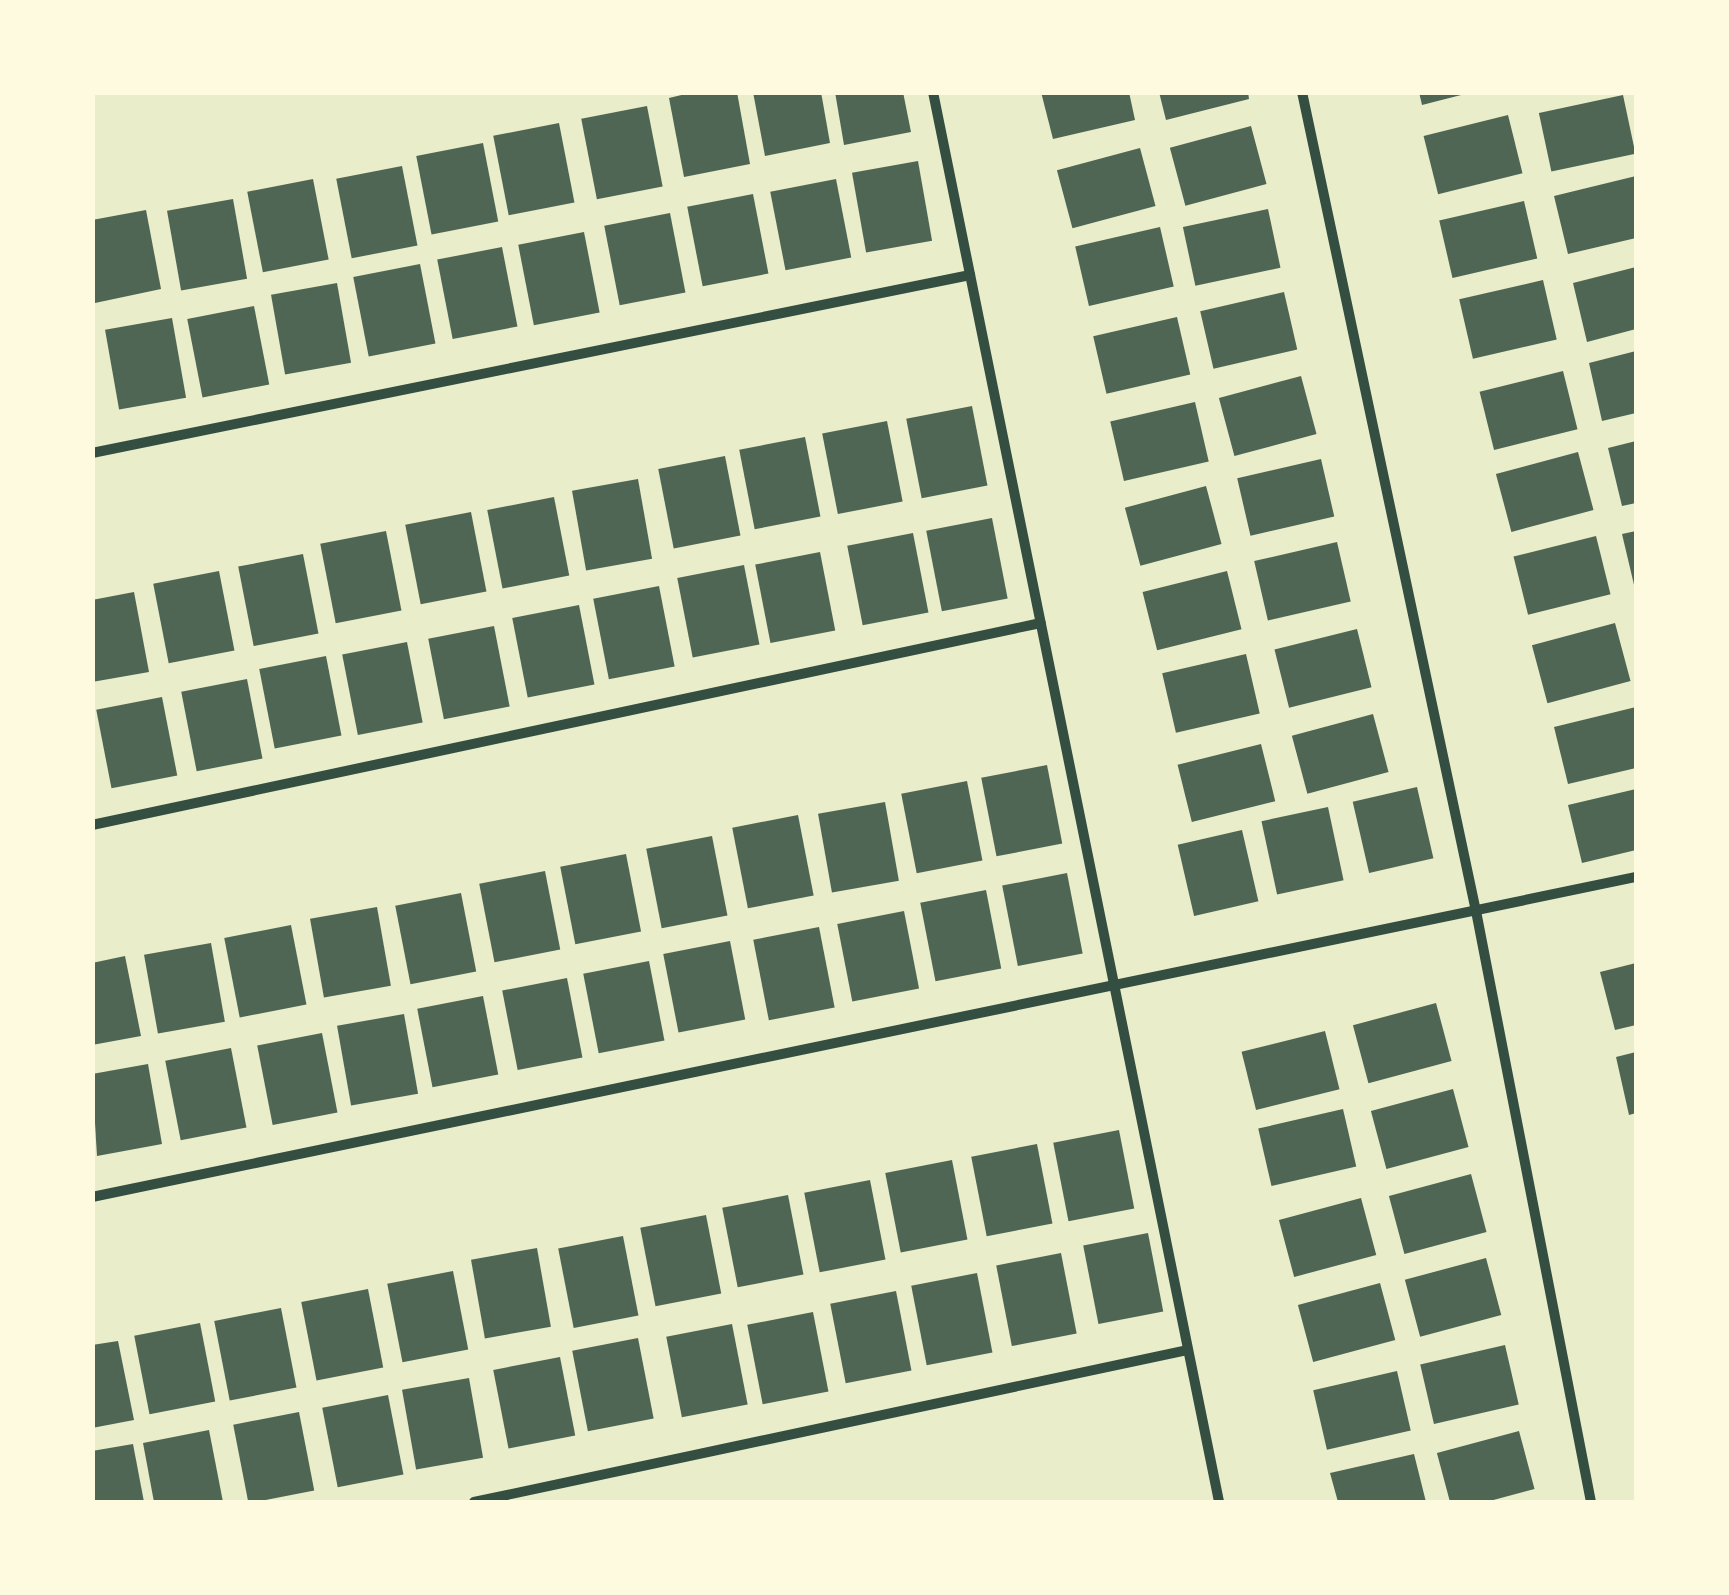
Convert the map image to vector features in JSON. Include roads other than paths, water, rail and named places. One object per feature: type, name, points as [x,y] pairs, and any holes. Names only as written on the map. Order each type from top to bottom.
[{"type":"street","points":[[933,92],[1219,1502]]},
{"type":"street","points":[[1302,92],[1476,911],[1591,1502]]},
{"type":"street","points":[[92,453],[970,275]]},
{"type":"street","points":[[92,825],[1041,623]]},
{"type":"street","points":[[92,1197],[1636,877]]},
{"type":"street","points":[[474,1502],[1188,1350]]}]
